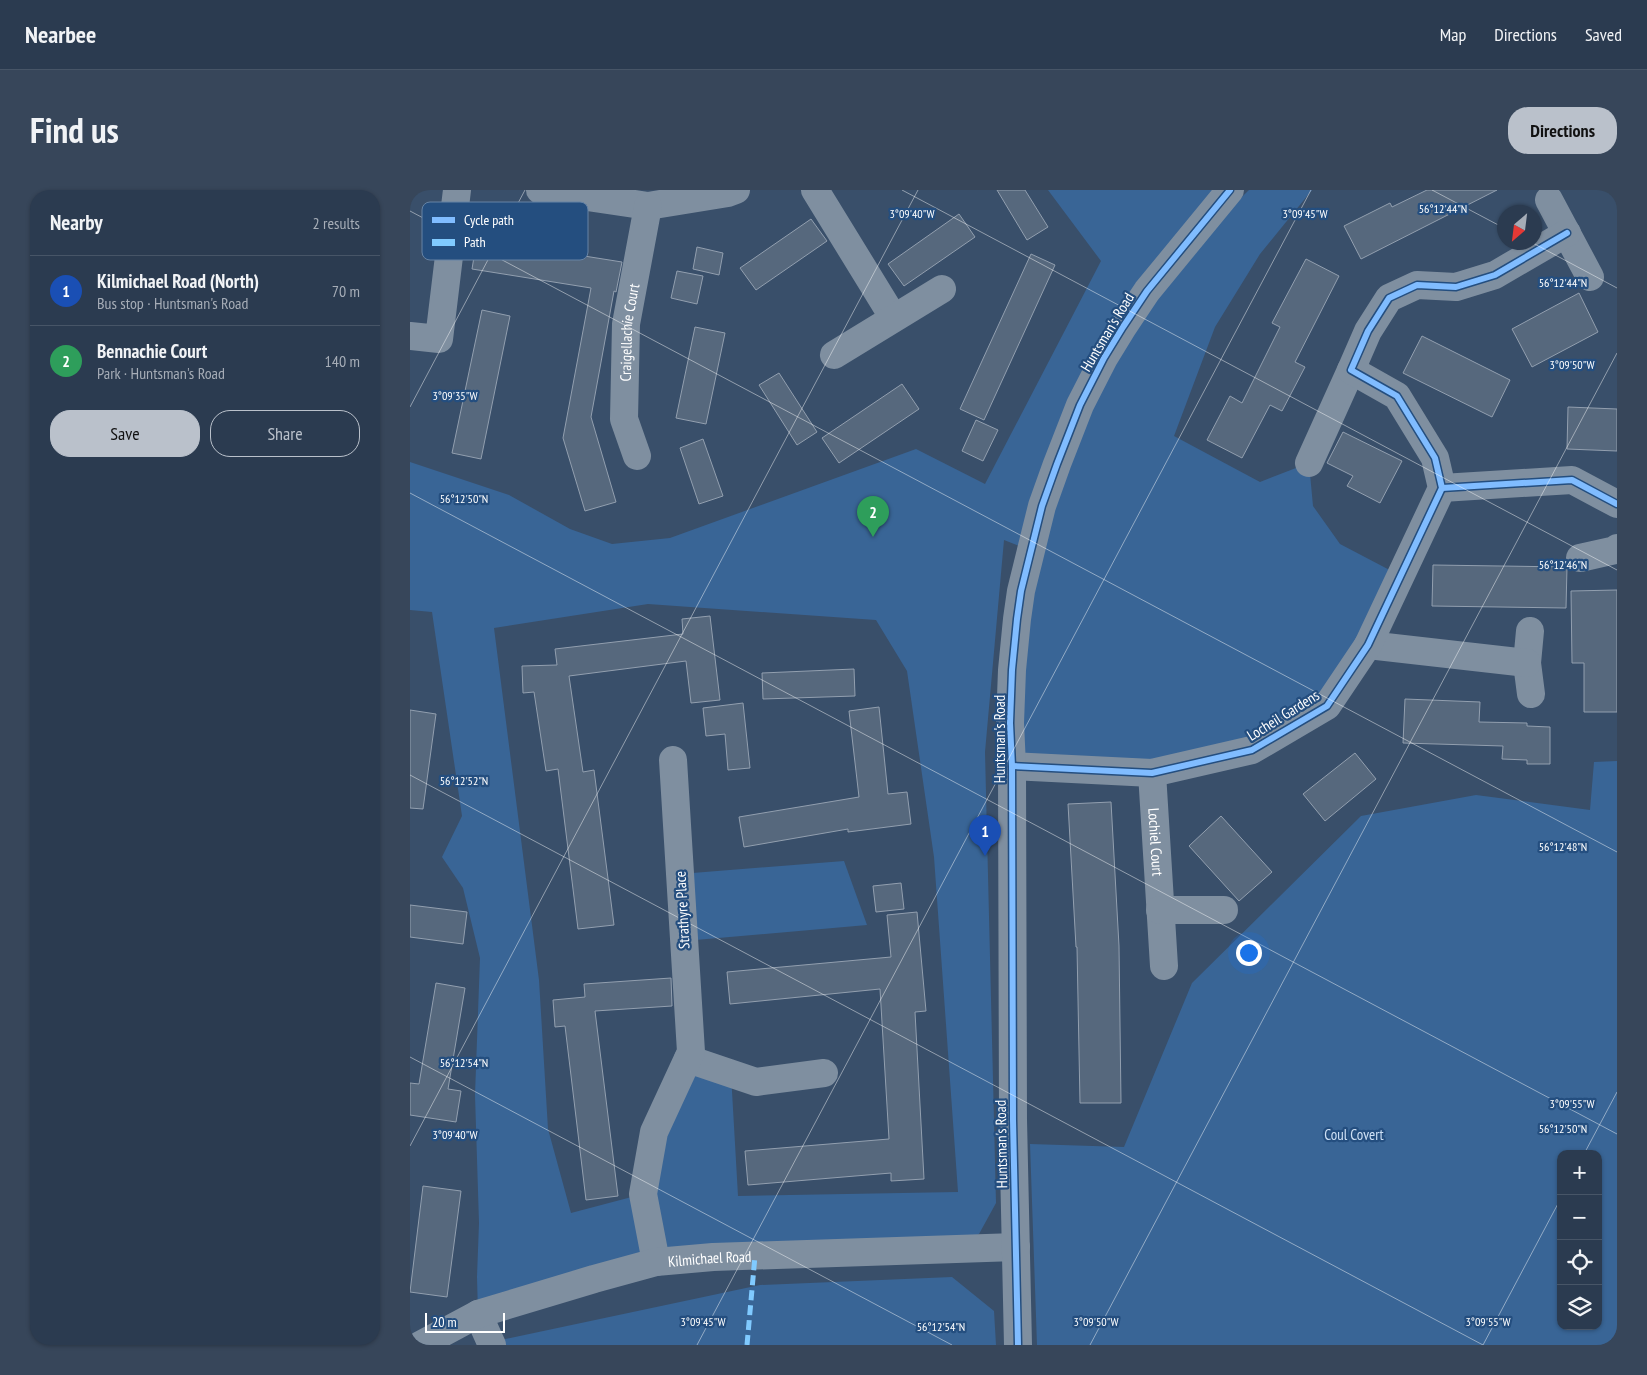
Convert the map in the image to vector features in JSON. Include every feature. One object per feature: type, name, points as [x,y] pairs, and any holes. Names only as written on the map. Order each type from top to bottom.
[{"type":"street","points":[[540,190],[648,206],[728,193],[736,190]]},
{"type":"street","points":[[815,190],[893,317]]},
{"type":"street","name":"Huntsman's Road","points":[[1018,1345],[1013,1120],[1012,766],[1010,723],[1012,670],[1021,591],[1042,506],[1080,405],[1104,358],[1146,291],[1230,190]]},
{"type":"street","points":[[1549,200],[1590,277]]},
{"type":"street","name":"Craigellachie Court","points":[[637,456],[624,419],[626,324],[648,206]]},
{"type":"street","points":[[1309,464],[1368,330],[1389,298],[1417,284],[1456,287],[1495,275],[1567,233]]},
{"type":"street","points":[[410,336],[439,339],[449,260]]},
{"type":"street","points":[[834,355],[893,317],[942,289]]},
{"type":"street","points":[[1351,370],[1397,396],[1435,458],[1442,488],[1572,480],[1617,504]]},
{"type":"street","name":"Locheil Gardens","points":[[1012,766],[1152,773],[1252,750],[1327,706],[1368,645],[1442,488]]},
{"type":"street","points":[[1580,558],[1616,550],[1617,548]]},
{"type":"street","points":[[1530,631],[1527,663],[1531,694]]},
{"type":"street","points":[[1368,645],[1527,663]]},
{"type":"street","name":"Strathyre Place","points":[[656,1262],[643,1194],[654,1132],[691,1052],[673,760]]},
{"type":"street","name":"Lochiel Court","points":[[1152,773],[1164,966]]},
{"type":"street","points":[[1160,910],[1224,910]]},
{"type":"street","points":[[688,1059],[756,1082],[824,1073]]},
{"type":"street","name":"Kilmichael Road","points":[[420,1345],[478,1314],[656,1262],[713,1257],[1016,1247]]},
{"type":"street","points":[[478,1314],[492,1345]]},
{"type":"green space","points":[[1048,190],[1230,190],[1198,228],[1080,405],[1042,506],[1033,546],[1073,450],[1124,341],[1215,223],[1249,190],[1312,190],[1260,254],[1215,327],[1174,436],[1260,482],[1309,463],[1313,506],[1340,544],[1401,576],[1368,645],[1327,706],[1252,750],[1152,773],[1012,766],[1010,701],[1014,635],[1021,592],[1032,551],[1004,540],[985,752],[996,1203],[979,1234],[946,1249],[713,1257],[656,1262],[478,1314],[479,1223],[475,1095],[480,958],[463,888],[442,857],[462,816],[432,612],[410,610],[410,462],[509,495],[570,529],[612,544],[670,538],[916,449],[985,484],[1101,261]],"holes":[[[648,604],[876,620],[907,671],[934,857],[958,1192],[738,1196],[731,1074],[688,1059],[654,1132],[643,1194],[571,1213],[548,1129],[539,980],[494,628]]]},
{"type":"green space","name":"Coul Covert","points":[[1617,761],[1617,1345],[1037,1345],[1030,1144],[1124,1147],[1192,983],[1361,816],[1476,795],[1590,810],[1594,762]]},
{"type":"green space","points":[[844,861],[867,925],[684,941],[680,874]]},
{"type":"green space","points":[[952,1277],[994,1311],[996,1345],[487,1345],[491,1342],[760,1285]]},
{"type":"building","points":[[997,190],[1025,190],[1048,227],[1027,240]]},
{"type":"building","points":[[1427,190],[1497,190],[1361,259],[1344,226],[1390,203],[1392,207]]},
{"type":"building","points":[[959,214],[975,237],[904,286],[888,264]]},
{"type":"building","points":[[811,219],[827,241],[756,290],[740,268]]},
{"type":"building","points":[[697,247],[723,253],[719,275],[693,269]]},
{"type":"building","points":[[1031,254],[1055,265],[984,420],[960,409]]},
{"type":"building","points":[[588,257],[622,262],[616,292],[614,291],[591,417],[616,502],[585,511],[563,438],[591,288],[472,269],[474,260],[588,260]]},
{"type":"building","points":[[1306,259],[1339,276],[1295,362],[1305,367],[1282,411],[1270,405],[1242,458],[1207,440],[1230,396],[1242,403],[1280,327],[1272,323]]},
{"type":"building","points":[[677,271],[703,276],[697,304],[671,298]]},
{"type":"building","points":[[1579,293],[1598,332],[1532,367],[1512,329]]},
{"type":"building","points":[[482,310],[510,316],[481,459],[452,453]]},
{"type":"building","points":[[695,327],[725,333],[706,424],[676,418]]},
{"type":"building","points":[[1422,336],[1510,380],[1492,417],[1403,373]]},
{"type":"building","points":[[779,373],[817,432],[797,445],[759,385]]},
{"type":"building","points":[[902,384],[919,409],[839,463],[822,438]]},
{"type":"building","points":[[1568,407],[1617,409],[1617,451],[1567,449]]},
{"type":"building","points":[[976,420],[998,430],[983,461],[962,451]]},
{"type":"building","points":[[1343,432],[1402,461],[1380,503],[1347,486],[1353,476],[1327,463]]},
{"type":"building","points":[[703,439],[723,496],[699,504],[680,448]]},
{"type":"building","points":[[1433,565],[1567,567],[1566,608],[1432,606]]},
{"type":"building","points":[[1617,590],[1617,712],[1584,712],[1584,663],[1572,663],[1571,591]]},
{"type":"building","points":[[710,616],[720,700],[691,703],[686,661],[569,676],[583,772],[594,770],[614,925],[578,929],[558,769],[546,771],[534,692],[523,693],[522,666],[557,665],[555,649],[683,634],[682,619]]},
{"type":"building","points":[[854,669],[855,696],[763,699],[762,673]]},
{"type":"building","points":[[1405,699],[1480,702],[1479,722],[1527,723],[1527,726],[1550,727],[1550,764],[1527,764],[1527,760],[1502,759],[1503,746],[1403,743]]},
{"type":"building","points":[[743,703],[750,768],[728,770],[725,734],[706,736],[703,708]]},
{"type":"building","points":[[879,707],[888,794],[907,792],[911,824],[848,832],[848,829],[744,847],[739,817],[859,797],[849,711]]},
{"type":"building","points":[[410,710],[436,714],[423,809],[410,808]]},
{"type":"building","points":[[1355,753],[1376,779],[1325,821],[1303,794]]},
{"type":"building","points":[[1111,802],[1119,946],[1121,1103],[1080,1103],[1077,947],[1068,804]]},
{"type":"building","points":[[1221,816],[1272,872],[1239,901],[1189,846]]},
{"type":"building","points":[[901,883],[904,909],[876,912],[873,886]]},
{"type":"building","points":[[410,905],[467,912],[463,944],[410,937]]},
{"type":"building","points":[[917,912],[926,1011],[915,1012],[924,1179],[891,1181],[891,1173],[748,1185],[745,1151],[889,1139],[880,989],[730,1004],[727,972],[891,957],[887,915]]},
{"type":"building","points":[[671,978],[672,1006],[595,1011],[618,1196],[586,1200],[565,1026],[555,1027],[553,1000],[585,997],[584,984]]},
{"type":"building","points":[[436,983],[465,988],[448,1089],[461,1091],[456,1122],[410,1115],[410,1083],[419,1084]]},
{"type":"building","points":[[423,1186],[461,1191],[447,1297],[410,1292]]},
{"type":"marked path","points":[[747,1345],[755,1256]]},
{"type":"cycle path","points":[[1018,1345],[1013,1120],[1012,766],[1010,723],[1012,670],[1021,591],[1042,506],[1080,405],[1104,358],[1147,291],[1230,190]]},
{"type":"cycle path","points":[[1012,766],[1152,773],[1252,750],[1327,706],[1368,645],[1442,488],[1435,458],[1397,396],[1351,370],[1368,331],[1389,298],[1417,285],[1456,287],[1495,275],[1567,233]]},
{"type":"cycle path","points":[[1442,488],[1572,480],[1617,504]]},
{"type":"place","name":"Bennachie Court","points":[[873,537]]},
{"type":"place","name":"Kilmichael Road (North)","points":[[985,856]]}]
